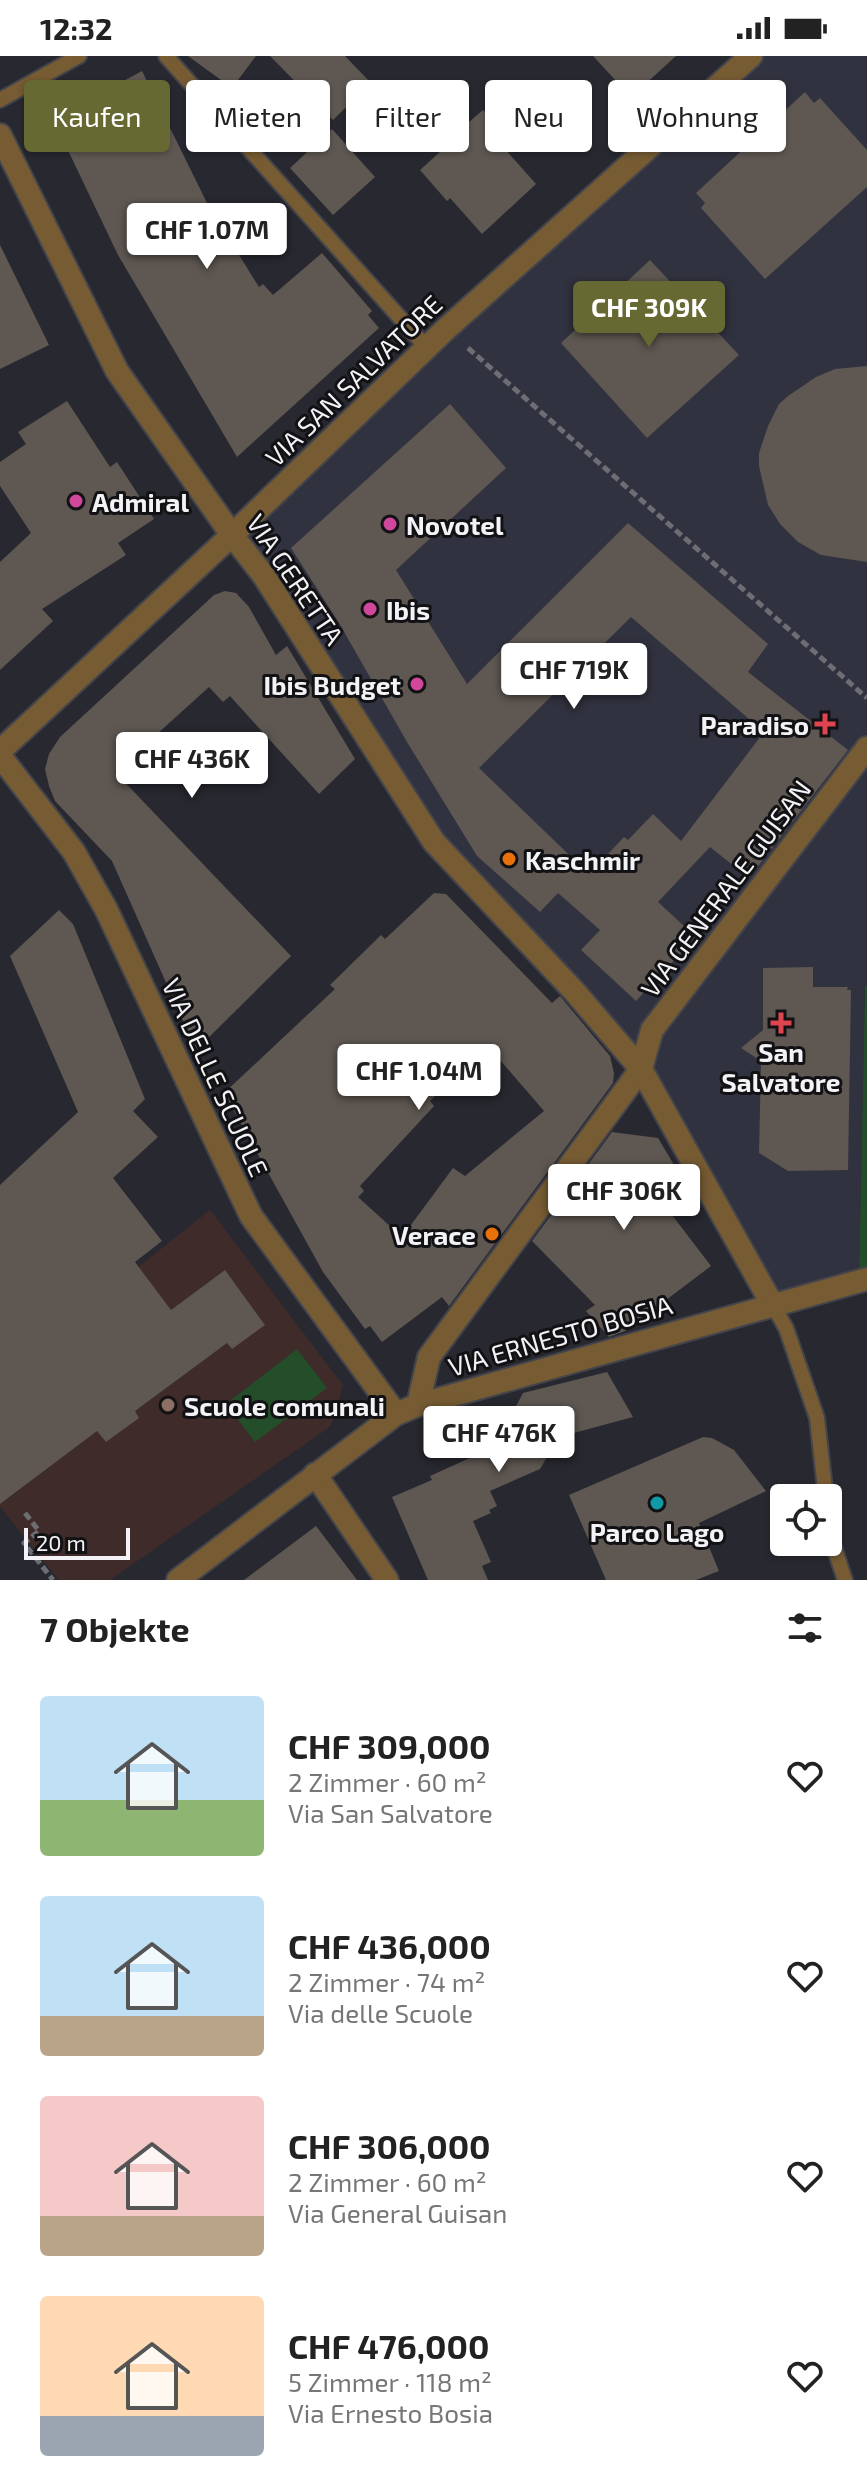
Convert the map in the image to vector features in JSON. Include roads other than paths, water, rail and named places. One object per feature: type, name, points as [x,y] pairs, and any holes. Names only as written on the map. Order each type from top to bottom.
[{"type":"street","name":"VIA SAN SALVATORE","points":[[0,754],[446,329],[751,56]]},
{"type":"street","name":"VIA GERETTA","points":[[0,135],[117,371],[264,576],[434,842],[574,991],[641,1069],[772,1304]]},
{"type":"street","name":"VIA GENERALE GUISAN","points":[[641,1069],[652,1030],[867,748]]},
{"type":"street","name":"VIA DELLE SCUOLE","points":[[0,754],[74,852],[106,909],[251,1216],[396,1414]]},
{"type":"street","points":[[418,1405],[429,1357],[641,1069]]},
{"type":"street","name":"VIA ERNESTO BOSIA","points":[[178,1580],[396,1414],[418,1405],[867,1279]]},
{"type":"street","points":[[315,1474],[387,1580]]},
{"type":"lane","points":[[0,100],[79,56]]},
{"type":"lane","points":[[166,56],[427,348]]},
{"type":"lane","points":[[772,1304],[786,1328],[817,1418],[824,1484]]},
{"type":"lane","points":[[837,1556],[845,1580]]},
{"type":"place","name":"Admiral","points":[[76,501]]},
{"type":"place","name":"Novotel","points":[[390,524]]},
{"type":"place","name":"Ibis","points":[[370,609]]},
{"type":"place","name":"Ibis Budget","points":[[417,684]]},
{"type":"place","name":"Paradiso","points":[[825,724]]},
{"type":"place","name":"Kaschmir","points":[[509,859]]},
{"type":"place","name":"San Salvatore","points":[[781,1023]]},
{"type":"place","name":"Verace","points":[[492,1234]]},
{"type":"place","name":"Scuole comunali","points":[[168,1405]]},
{"type":"place","name":"Parco Lago","points":[[657,1503]]}]
